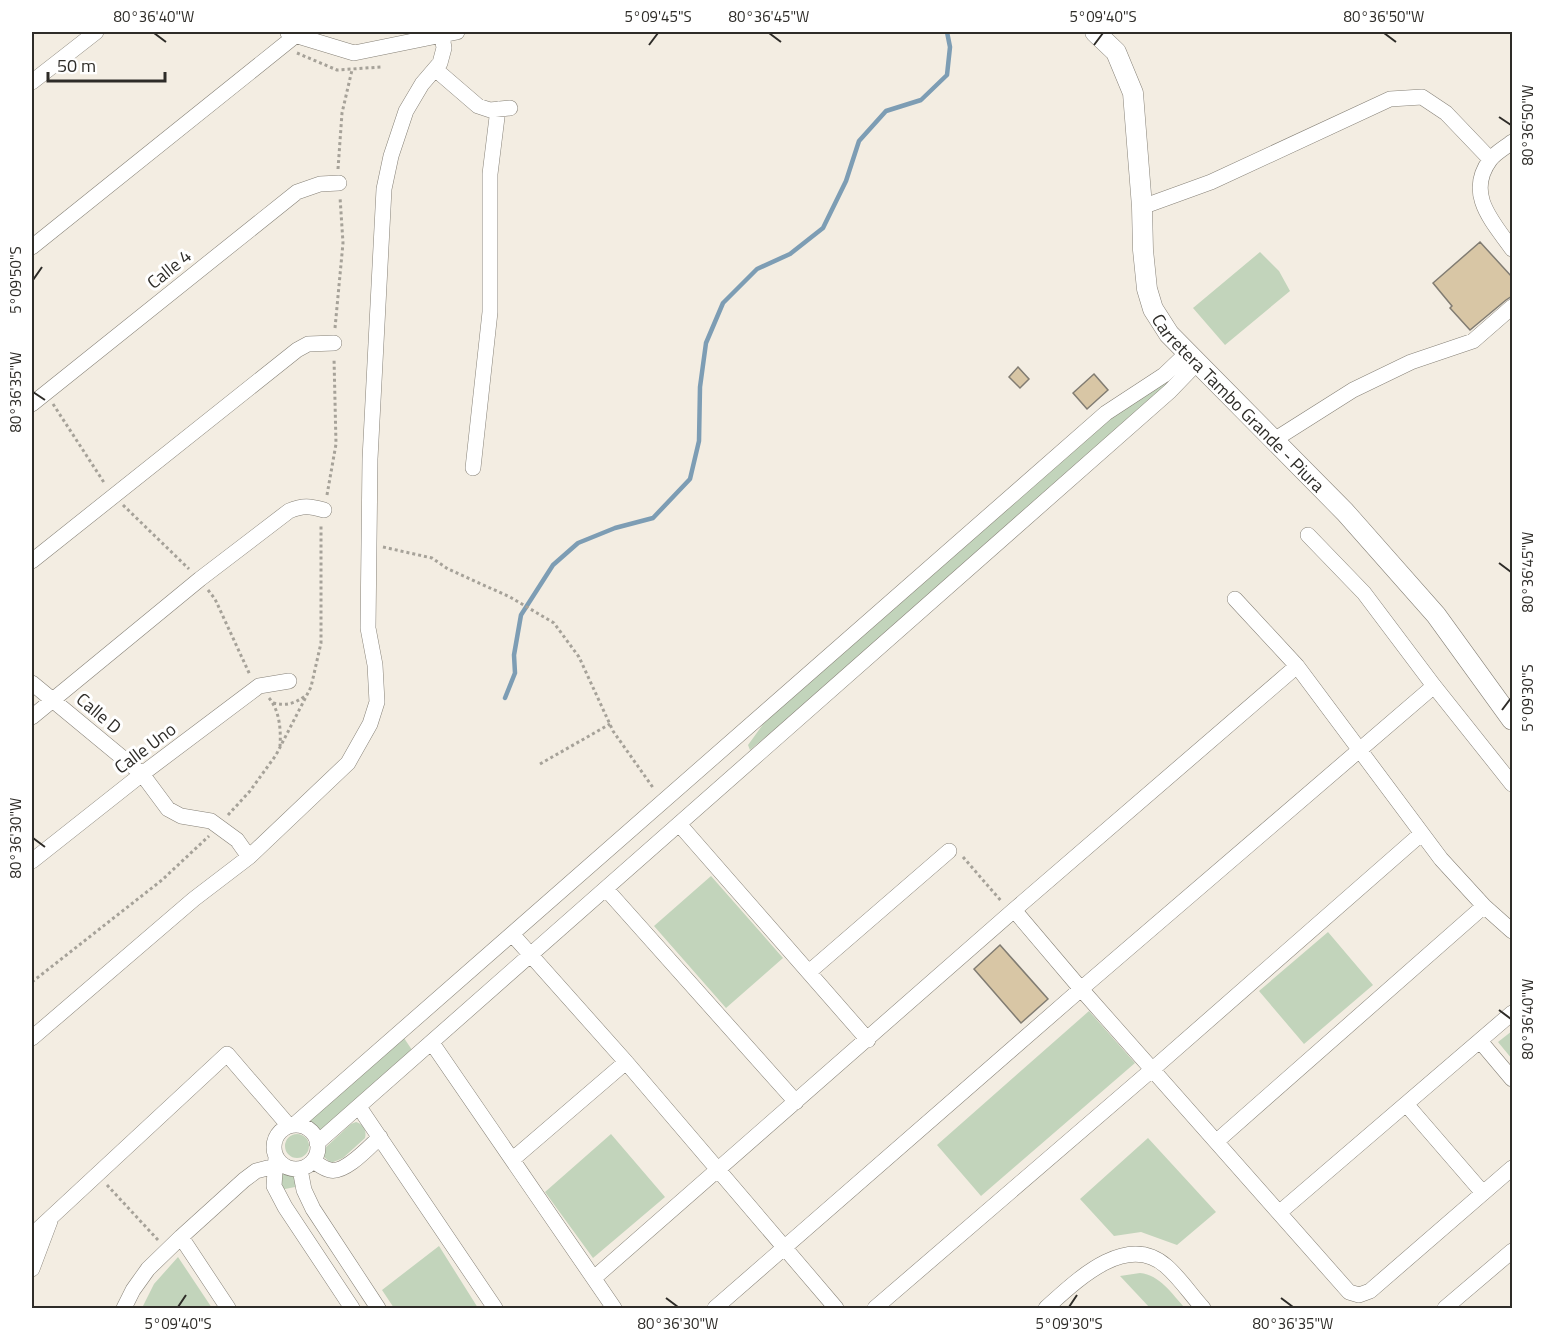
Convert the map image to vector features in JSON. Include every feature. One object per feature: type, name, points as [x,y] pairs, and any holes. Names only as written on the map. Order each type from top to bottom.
[{"type":"main road","name":"Carretera Tambo Grande - Piura","points":[[1095,32],[1116,52],[1133,93],[1143,250],[1147,289],[1153,309],[1169,334],[1346,512],[1436,615],[1512,720]]},
{"type":"street","points":[[32,82],[96,32]]},
{"type":"street","points":[[32,247],[290,34],[354,54],[443,35],[444,48],[440,63],[422,84],[406,111],[391,156],[384,189],[371,447],[369,544],[368,628],[375,665],[377,702],[370,724],[348,763],[249,856],[185,906],[32,1038]]},
{"type":"street","points":[[435,69],[478,106],[490,110],[504,109],[490,174],[490,312],[473,468]]},
{"type":"street","points":[[1142,207],[1211,182],[1390,99],[1422,97],[1446,112],[1490,159]]},
{"type":"street","points":[[1512,142],[1490,159],[1480,180],[1486,213],[1512,249]]},
{"type":"street","name":"Calle 4","points":[[32,404],[297,192],[320,184],[339,183]]},
{"type":"street","points":[[1274,440],[1353,390],[1412,362],[1473,341],[1512,307]]},
{"type":"street","points":[[32,561],[297,350],[308,344],[333,343]]},
{"type":"street","points":[[352,1308],[285,1208],[274,1186],[274,1150],[276,1136],[281,1130],[292,1125],[512,934],[1106,413],[1192,358]]},
{"type":"street","points":[[317,1143],[1161,399],[1192,358]]},
{"type":"street","points":[[32,717],[200,579],[289,511],[310,505],[324,510]]},
{"type":"street","points":[[1308,535],[1364,593],[1512,784]]},
{"type":"street","points":[[1235,599],[1297,666],[1421,834],[1484,906],[1512,931]]},
{"type":"street","points":[[594,1278],[1297,666]]},
{"type":"street","name":"Calle Uno","points":[[32,861],[259,686],[289,681]]},
{"type":"street","name":"Calle D","points":[[32,682],[142,774],[168,809],[181,816],[211,821],[218,826]]},
{"type":"street","points":[[715,1308],[1434,686]]},
{"type":"street","points":[[679,824],[868,1040]]},
{"type":"street","points":[[218,826],[237,840],[249,856]]},
{"type":"street","points":[[875,1308],[1421,834]]},
{"type":"street","points":[[809,972],[955,853]]},
{"type":"street","points":[[606,889],[796,1102]]},
{"type":"street","points":[[1217,1141],[1484,906]]},
{"type":"street","points":[[1013,911],[1154,1068],[1349,1292],[1359,1295],[1370,1291],[1512,1168]]},
{"type":"street","points":[[512,934],[626,1062],[836,1308]]},
{"type":"street","points":[[1280,1212],[1512,1013]]},
{"type":"street","points":[[1480,1041],[1512,1079]]},
{"type":"street","points":[[432,1043],[614,1308]]},
{"type":"street","points":[[32,1235],[227,1054],[292,1125],[308,1129],[314,1134],[317,1143],[316,1155],[306,1165],[304,1190],[313,1209],[378,1308]]},
{"type":"street","points":[[513,1159],[626,1062]]},
{"type":"street","points":[[1406,1104],[1483,1193]]},
{"type":"street","points":[[359,1107],[495,1308]]},
{"type":"street","points":[[275,1161],[286,1167],[306,1165],[336,1171],[344,1168],[380,1137]]},
{"type":"street","points":[[124,1308],[148,1269],[167,1250],[244,1180],[275,1161]]},
{"type":"street","points":[[32,1269],[52,1216]]},
{"type":"street","points":[[181,1237],[228,1308]]},
{"type":"street","points":[[1445,1308],[1512,1251]]},
{"type":"street","points":[[1046,1308],[1080,1278],[1102,1263],[1132,1254],[1151,1257],[1166,1265],[1203,1308]]},
{"type":"path","points":[[32,982],[162,880],[198,848],[250,791],[280,748],[308,695],[321,643],[320,529],[336,444],[333,343],[343,243],[338,156],[342,113],[352,70]]},
{"type":"path","points":[[45,393],[113,495],[166,549],[200,579],[214,599],[247,671],[273,703],[281,734],[280,748]]},
{"type":"path","points":[[369,544],[432,558],[510,597],[554,624],[579,657],[610,724],[663,802]]},
{"type":"path","points":[[273,703],[285,706],[298,702],[308,695]]},
{"type":"path","points":[[540,764],[610,724]]},
{"type":"path","points":[[955,853],[1013,911]]},
{"type":"path","points":[[97,1174],[167,1250]]},
{"type":"green space","points":[[1260,252],[1279,271],[1290,291],[1225,345],[1193,308]]},
{"type":"green space","points":[[1165,382],[1168,386],[841,674],[750,750],[748,745],[767,719],[1108,419]]},
{"type":"green space","points":[[711,876],[783,958],[726,1008],[654,926]]},
{"type":"green space","points":[[1328,932],[1373,985],[1304,1044],[1259,991]]},
{"type":"green space","points":[[1089,1011],[1135,1063],[981,1196],[937,1145]]},
{"type":"green space","points":[[1512,1031],[1512,1059],[1498,1042]]},
{"type":"green space","points":[[404,1038],[412,1050],[321,1130],[316,1131],[309,1124],[308,1120]]},
{"type":"green space","points":[[356,1122],[364,1128],[365,1138],[343,1158],[331,1163],[324,1157],[325,1148]]},
{"type":"green space","points":[[297,1134],[302,1135],[308,1141],[308,1151],[302,1157],[297,1158],[292,1157],[286,1151],[285,1146],[286,1141],[292,1135]]},
{"type":"green space","points":[[611,1134],[665,1197],[593,1258],[545,1192]]},
{"type":"green space","points":[[1148,1138],[1216,1212],[1177,1245],[1141,1232],[1114,1236],[1080,1199]]},
{"type":"green space","points":[[286,1171],[294,1177],[296,1184],[295,1187],[280,1190],[280,1173]]},
{"type":"green space","points":[[439,1246],[478,1308],[394,1308],[382,1290]]},
{"type":"green space","points":[[178,1257],[212,1308],[142,1308],[154,1284]]},
{"type":"green space","points":[[1140,1273],[1160,1281],[1185,1308],[1150,1308],[1120,1276]]},
{"type":"building","points":[[1480,242],[1512,277],[1512,296],[1470,330],[1450,308],[1452,306],[1433,283]]},
{"type":"building","points":[[1018,367],[1029,379],[1020,388],[1009,377]]},
{"type":"building","points":[[1094,374],[1108,390],[1087,409],[1073,393]]},
{"type":"building","points":[[1000,945],[1048,999],[1021,1023],[974,969]]},
{"type":"waterway","points":[[505,698],[515,673],[514,655],[521,615],[553,565],[578,543],[615,528],[653,518],[690,479],[699,441],[700,387],[706,343],[723,303],[757,269],[790,254],[823,228],[846,181],[859,141],[886,111],[921,100],[947,75],[950,47],[947,32]]}]
